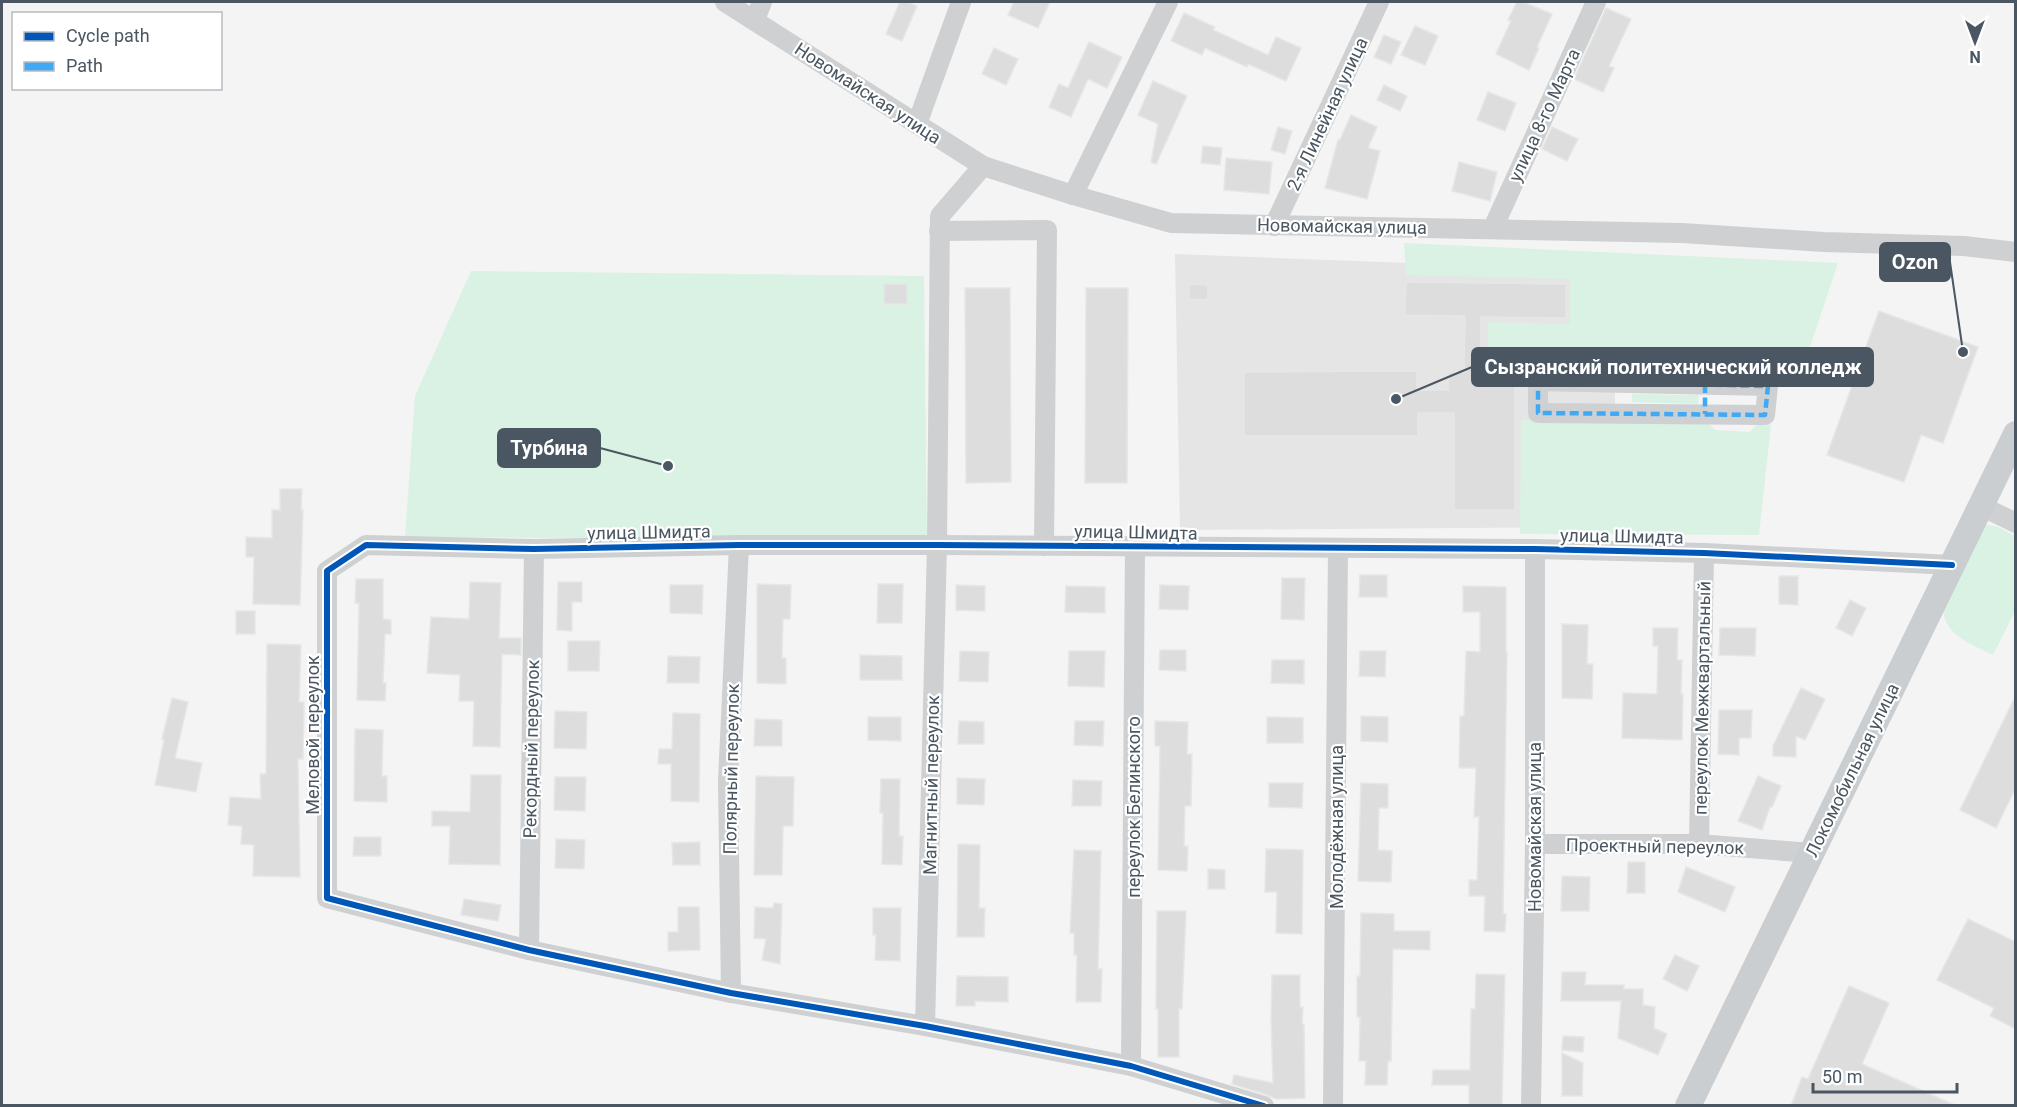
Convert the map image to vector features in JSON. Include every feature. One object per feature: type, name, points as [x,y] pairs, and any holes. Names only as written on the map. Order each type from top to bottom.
[{"type":"main road","name":"Локомобильная улица","points":[[1688,1106],[2016,434]]},
{"type":"street","name":"Новомайская улица","points":[[725,2],[983,166],[1171,223],[1682,233],[1824,242],[1964,246],[2016,252]]},
{"type":"street","points":[[755,20],[762,2]]},
{"type":"street","points":[[916,124],[961,2]]},
{"type":"street","points":[[1073,195],[1168,2]]},
{"type":"street","name":"2-я Линейная улица","points":[[1274,226],[1379,2]]},
{"type":"street","name":"улица 8-го Марта","points":[[1493,228],[1596,2]]},
{"type":"street","points":[[937,545],[940,216],[983,166]]},
{"type":"street","points":[[939,231],[1047,230],[1044,546]]},
{"type":"street","points":[[1538,381],[1706,384],[1768,386],[1765,415],[1538,413],[1538,381]]},
{"type":"street","points":[[1706,384],[1706,414]]},
{"type":"street","points":[[1981,506],[2016,523]]},
{"type":"street","name":"улица Шмидта","points":[[327,571],[366,545],[534,549],[739,545],[937,545],[1535,549],[1704,553],[1952,565]]},
{"type":"street","name":"Полярный переулок","points":[[731,993],[728,781],[739,545]]},
{"type":"street","name":"Магнитный переулок","points":[[925,1026],[937,545]]},
{"type":"street","name":"переулок Белинского","points":[[1131,1066],[1135,547]]},
{"type":"street","name":"Молодёжная улица","points":[[1333,1106],[1338,548]]},
{"type":"street","name":"Рекордный переулок","points":[[529,950],[534,549]]},
{"type":"street","name":"Новомайская улица","points":[[1531,1106],[1535,844],[1535,549]]},
{"type":"street","name":"переулок Межквартальный","points":[[1699,844],[1704,553]]},
{"type":"street","name":"Меловой переулок","points":[[327,571],[327,898],[529,950]]},
{"type":"street","name":"Проектный переулок","points":[[1535,844],[1699,844],[1811,853]]},
{"type":"street","points":[[529,950],[731,993],[925,1026],[1131,1066],[1264,1106]]},
{"type":"shaded area","points":[[1175,254],[1615,271],[1615,527],[1180,530]]},
{"type":"green space","points":[[1404,243],[1838,263],[1800,377],[1756,377],[1749,368],[1712,367],[1703,375],[1528,375],[1529,364],[1488,364],[1488,322],[1570,324],[1570,279],[1406,275]]},
{"type":"green space","points":[[471,271],[924,276],[927,540],[405,537],[415,396]]},
{"type":"green space","points":[[1632,394],[1699,395],[1698,404],[1632,402]]},
{"type":"green space","points":[[1521,420],[1707,421],[1715,430],[1750,432],[1757,424],[1771,425],[1759,535],[1520,534]]},
{"type":"green space","points":[[1982,524],[1998,527],[2015,536],[2015,611],[1993,655],[1960,638],[1948,625],[1942,607]]},
{"type":"building","points":[[900,2],[917,6],[902,41],[886,34]]},
{"type":"building","points":[[1014,2],[1050,2],[1038,28],[1008,15]]},
{"type":"building","points":[[1517,2],[1523,2],[1552,14],[1529,70],[1496,54]]},
{"type":"building","points":[[1606,8],[1631,19],[1609,66],[1614,68],[1603,92],[1574,79]]},
{"type":"building","points":[[1184,13],[1215,27],[1213,30],[1268,55],[1276,37],[1301,48],[1286,81],[1205,48],[1202,55],[1171,41]]},
{"type":"building","points":[[1415,26],[1438,36],[1425,65],[1401,55]]},
{"type":"building","points":[[1384,35],[1401,42],[1391,64],[1374,57]]},
{"type":"building","points":[[1089,42],[1122,57],[1107,88],[1088,79],[1071,117],[1049,107],[1059,84],[1068,88]]},
{"type":"building","points":[[994,48],[1018,59],[1006,85],[982,74]]},
{"type":"building","points":[[1153,81],[1187,96],[1156,164],[1151,162],[1158,124],[1138,115]]},
{"type":"building","points":[[1384,85],[1407,96],[1400,111],[1377,100]]},
{"type":"building","points":[[1488,92],[1516,103],[1505,131],[1477,120]]},
{"type":"building","points":[[1351,115],[1377,127],[1368,148],[1380,151],[1367,199],[1325,188],[1338,140]]},
{"type":"building","points":[[1278,127],[1292,131],[1285,154],[1271,150]]},
{"type":"building","points":[[1552,127],[1578,139],[1567,161],[1542,149]]},
{"type":"building","points":[[1203,146],[1222,148],[1220,165],[1201,163]]},
{"type":"building","points":[[1226,158],[1272,162],[1269,194],[1224,190]]},
{"type":"building","points":[[1459,162],[1497,172],[1490,201],[1452,191]]},
{"type":"building","points":[[1406,282],[1566,284],[1566,318],[1481,317],[1480,372],[1515,372],[1515,510],[1454,510],[1454,413],[1418,413],[1418,436],[1244,436],[1244,372],[1417,371],[1417,390],[1448,390],[1448,372],[1464,372],[1465,316],[1405,315]]},
{"type":"building","points":[[884,284],[907,284],[907,304],[884,304]]},
{"type":"building","points":[[1189,284],[1208,285],[1208,300],[1189,299]]},
{"type":"building","points":[[965,288],[1010,288],[1011,482],[966,483]]},
{"type":"building","points":[[1086,288],[1128,288],[1127,483],[1085,483]]},
{"type":"building","points":[[1879,311],[1978,347],[1943,443],[1921,435],[1904,482],[1827,455]]},
{"type":"building","points":[[280,489],[302,489],[300,605],[253,604],[254,557],[246,557],[246,537],[272,538],[272,510],[280,510]]},
{"type":"building","points":[[1360,575],[1387,575],[1387,597],[1359,597]]},
{"type":"building","points":[[1779,576],[1798,576],[1798,605],[1779,604]]},
{"type":"building","points":[[1282,578],[1305,578],[1304,620],[1281,619]]},
{"type":"building","points":[[356,579],[383,579],[383,619],[391,620],[391,634],[385,634],[383,683],[386,683],[385,701],[357,700],[359,603],[355,603]]},
{"type":"building","points":[[470,582],[501,583],[499,638],[521,638],[521,655],[502,654],[500,747],[473,746],[474,701],[459,701],[460,675],[427,673],[431,617],[469,619]]},
{"type":"building","points":[[558,582],[582,582],[582,602],[572,602],[572,631],[557,630]]},
{"type":"building","points":[[757,584],[791,585],[790,619],[783,619],[782,658],[786,658],[786,684],[757,683]]},
{"type":"building","points":[[878,584],[903,584],[902,623],[877,623]]},
{"type":"building","points":[[670,585],[703,585],[702,614],[670,613]]},
{"type":"building","points":[[956,585],[985,586],[985,611],[956,610]]},
{"type":"building","points":[[1160,585],[1189,586],[1188,610],[1159,609]]},
{"type":"building","points":[[1066,586],[1105,587],[1105,613],[1065,612]]},
{"type":"building","points":[[1463,586],[1506,587],[1503,914],[1506,914],[1505,932],[1484,931],[1485,896],[1469,896],[1469,880],[1477,880],[1479,817],[1474,817],[1476,768],[1459,768],[1460,716],[1464,716],[1466,651],[1480,652],[1480,612],[1463,612]]},
{"type":"building","points":[[1850,600],[1866,608],[1852,636],[1836,628]]},
{"type":"building","points":[[236,611],[255,611],[255,634],[236,634]]},
{"type":"building","points":[[1562,624],[1588,625],[1587,664],[1593,664],[1592,699],[1562,698]]},
{"type":"building","points":[[1653,628],[1678,628],[1677,660],[1682,660],[1682,740],[1622,738],[1623,693],[1657,694],[1658,646],[1653,646]]},
{"type":"building","points":[[1720,628],[1756,628],[1755,656],[1719,655]]},
{"type":"building","points":[[568,641],[600,641],[599,671],[568,671]]},
{"type":"building","points":[[267,644],[301,645],[299,702],[304,702],[303,759],[298,759],[300,877],[253,876],[254,845],[241,844],[242,826],[228,825],[230,797],[261,799],[260,774],[266,774]]},
{"type":"building","points":[[1160,650],[1186,650],[1186,671],[1159,670]]},
{"type":"building","points":[[960,651],[989,652],[988,682],[959,681]]},
{"type":"building","points":[[1069,651],[1105,651],[1104,687],[1068,686]]},
{"type":"building","points":[[1360,651],[1386,651],[1385,677],[1359,676]]},
{"type":"building","points":[[860,655],[902,656],[902,680],[860,680]]},
{"type":"building","points":[[668,656],[700,657],[699,683],[667,683]]},
{"type":"building","points":[[1272,660],[1304,660],[1304,684],[1271,683]]},
{"type":"building","points":[[1801,688],[1825,699],[1805,740],[1796,736],[1796,757],[1773,756],[1773,746]]},
{"type":"building","points":[[2016,695],[2016,787],[1996,828],[1960,810]]},
{"type":"building","points":[[172,698],[188,702],[175,758],[202,763],[196,792],[155,785],[164,740],[162,739]]},
{"type":"building","points":[[1719,710],[1752,710],[1751,738],[1739,738],[1739,755],[1718,754]]},
{"type":"building","points":[[555,711],[587,712],[586,749],[554,748]]},
{"type":"building","points":[[673,713],[700,714],[699,802],[671,801],[671,764],[658,764],[659,749],[672,749]]},
{"type":"building","points":[[1361,716],[1388,717],[1388,742],[1361,741]]},
{"type":"building","points":[[868,717],[901,717],[901,741],[868,740]]},
{"type":"building","points":[[1267,717],[1303,718],[1303,743],[1267,743]]},
{"type":"building","points":[[755,719],[782,720],[782,746],[754,746]]},
{"type":"building","points":[[959,721],[984,722],[984,744],[958,744]]},
{"type":"building","points":[[1075,721],[1104,721],[1103,746],[1074,745]]},
{"type":"building","points":[[1155,721],[1188,722],[1187,754],[1192,754],[1191,806],[1185,806],[1184,846],[1188,846],[1187,871],[1158,870],[1160,746],[1155,746]]},
{"type":"building","points":[[355,729],[383,730],[382,776],[387,776],[387,802],[354,801]]},
{"type":"building","points":[[471,775],[501,775],[500,865],[449,864],[450,826],[432,826],[432,811],[470,812]]},
{"type":"building","points":[[756,776],[794,777],[793,826],[783,826],[782,875],[754,875]]},
{"type":"building","points":[[1758,776],[1781,786],[1762,830],[1738,821]]},
{"type":"building","points":[[555,777],[586,777],[585,811],[554,810]]},
{"type":"building","points":[[957,778],[985,779],[984,805],[957,804]]},
{"type":"building","points":[[881,779],[900,779],[899,836],[903,836],[902,865],[882,864]]},
{"type":"building","points":[[1073,780],[1102,781],[1101,806],[1072,806]]},
{"type":"building","points":[[1269,783],[1303,783],[1302,808],[1269,807]]},
{"type":"building","points":[[1361,783],[1388,784],[1388,808],[1379,808],[1378,850],[1392,851],[1391,882],[1358,881]]},
{"type":"building","points":[[354,837],[381,837],[381,856],[353,856]]},
{"type":"building","points":[[556,839],[585,840],[584,869],[555,868]]},
{"type":"building","points":[[700,842],[700,865],[673,865],[672,843]]},
{"type":"building","points":[[958,844],[980,845],[979,908],[985,908],[984,937],[957,937]]},
{"type":"building","points":[[1266,849],[1303,850],[1302,934],[1276,933],[1277,892],[1265,892]]},
{"type":"building","points":[[1074,850],[1101,851],[1098,969],[1102,969],[1101,1002],[1076,1002],[1077,955],[1074,955],[1074,933],[1070,933]]},
{"type":"building","points":[[1628,862],[1645,862],[1645,893],[1627,893]]},
{"type":"building","points":[[1686,867],[1735,887],[1725,912],[1678,892]]},
{"type":"building","points":[[1208,869],[1225,870],[1225,889],[1208,889]]},
{"type":"building","points":[[1562,876],[1590,877],[1589,911],[1561,911]]},
{"type":"building","points":[[464,899],[501,905],[498,921],[461,915]]},
{"type":"building","points":[[774,903],[782,904],[780,964],[762,960],[766,939],[754,938],[755,907],[773,908]]},
{"type":"building","points":[[678,907],[699,907],[700,950],[668,951],[668,932],[678,932]]},
{"type":"building","points":[[873,908],[901,908],[900,961],[875,960],[876,935],[873,935]]},
{"type":"building","points":[[1157,911],[1186,911],[1182,1009],[1179,1009],[1179,1057],[1158,1057]]},
{"type":"building","points":[[1361,913],[1394,914],[1394,931],[1430,931],[1430,950],[1393,949],[1391,1061],[1388,1061],[1387,1085],[1365,1085],[1366,1061],[1359,1061],[1360,1017],[1357,1017],[1357,976],[1360,977]]},
{"type":"building","points":[[1968,919],[2016,942],[2016,1029],[1990,1016],[1994,1008],[1937,980]]},
{"type":"building","points":[[1675,955],[1699,966],[1687,991],[1663,979]]},
{"type":"building","points":[[1562,972],[1586,972],[1585,985],[1624,985],[1624,989],[1643,989],[1643,1005],[1655,1007],[1654,1028],[1667,1034],[1658,1055],[1618,1038],[1621,1001],[1561,1001]]},
{"type":"building","points":[[1476,974],[1505,975],[1502,1106],[1469,1106],[1469,1085],[1432,1085],[1433,1070],[1470,1070],[1471,1009],[1475,1009]]},
{"type":"building","points":[[1272,975],[1300,975],[1300,1007],[1303,1007],[1302,1024],[1304,1024],[1305,1098],[1276,1099],[1232,1084],[1234,1075],[1273,1083]]},
{"type":"building","points":[[957,976],[1008,977],[1008,1002],[975,1001],[975,1006],[956,1006]]},
{"type":"building","points":[[1849,986],[1889,1003],[1862,1064],[1957,1106],[1791,1106],[1802,1077],[1808,1079]]},
{"type":"building","points":[[1563,1036],[1584,1037],[1583,1052],[1562,1050]]},
{"type":"building","points":[[1562,1053],[1583,1063],[1582,1096],[1562,1096]]},
{"type":"marked path","points":[[1538,381],[1768,386],[1765,415],[1538,413],[1538,381]]},
{"type":"marked path","points":[[1705,384],[1705,414]]},
{"type":"cycle path","points":[[1264,1106],[1131,1066],[925,1026],[731,993],[529,950],[327,898],[327,571],[366,545],[534,549],[739,545],[1535,549],[1704,553],[1952,565]]},
{"type":"place","name":"Ozon","points":[[1963,352]]},
{"type":"place","name":"Сызранский политехнический колледж","points":[[1396,399]]},
{"type":"place","name":"Турбина","points":[[668,466]]}]
